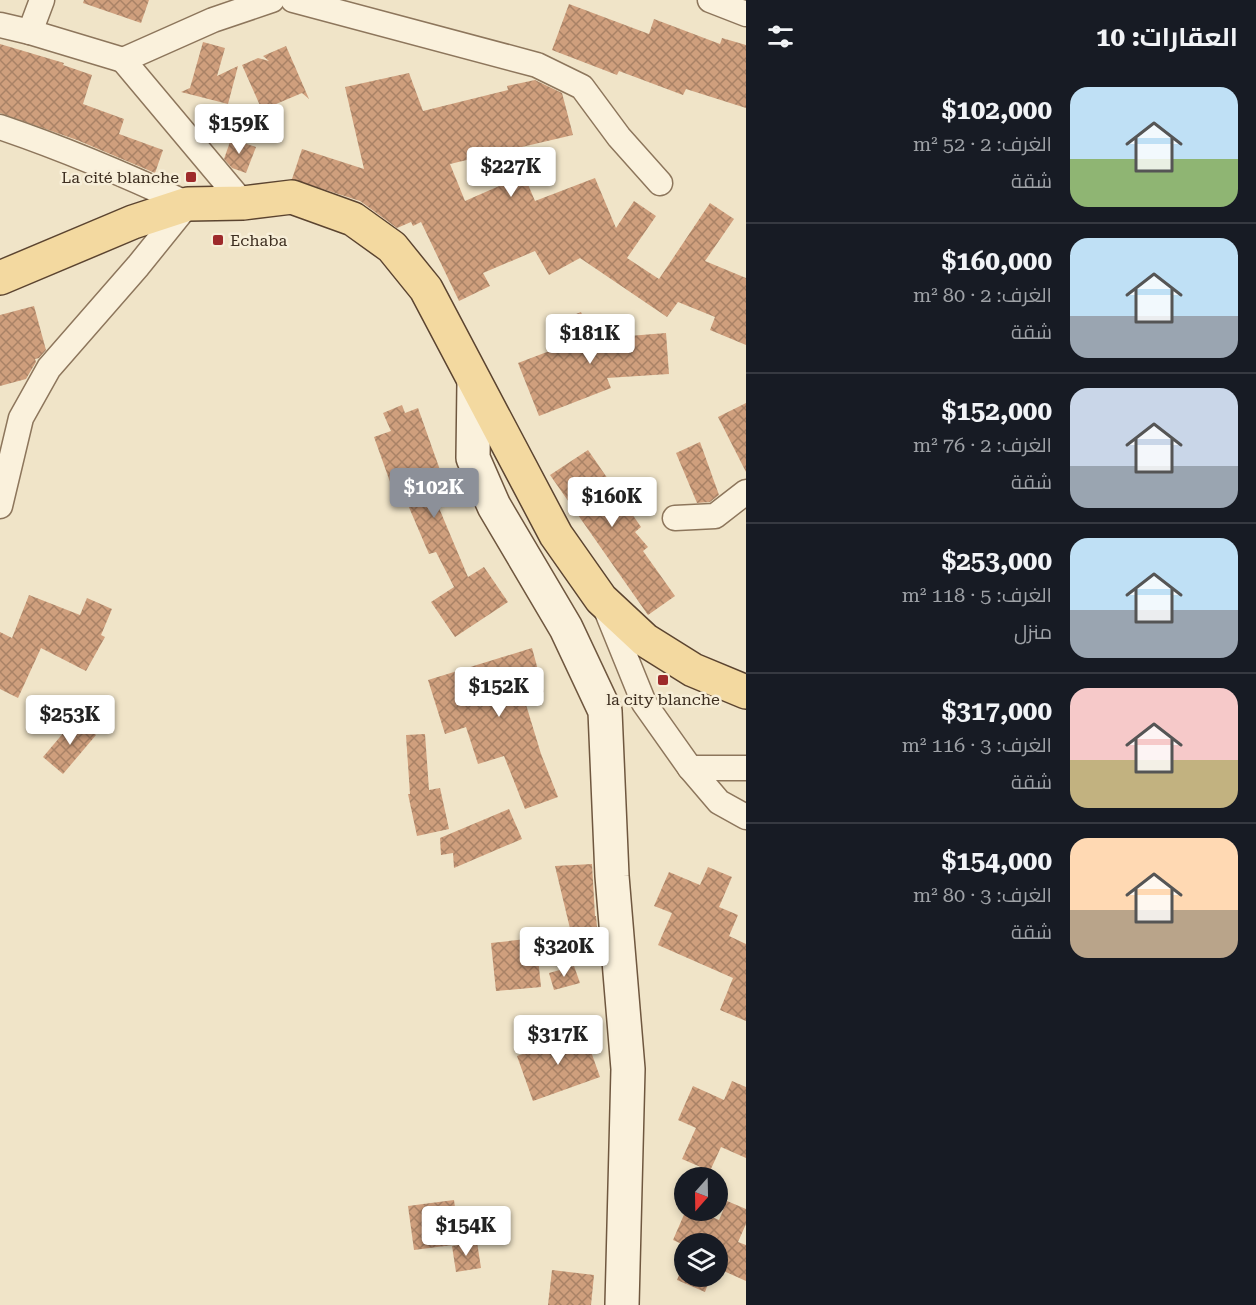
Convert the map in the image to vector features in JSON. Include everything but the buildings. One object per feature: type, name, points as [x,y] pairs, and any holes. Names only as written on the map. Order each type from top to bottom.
[{"type":"main road","points":[[0,278],[133,222],[188,204],[243,203],[292,197],[353,219],[392,247],[426,290],[556,535],[601,599],[645,640],[693,670],[746,692]]},
{"type":"street","points":[[30,32],[42,0]]},
{"type":"street","points":[[123,60],[213,20],[272,0]]},
{"type":"street","points":[[293,0],[537,65],[582,87],[619,137],[660,183]]},
{"type":"street","points":[[710,0],[746,14]]},
{"type":"street","points":[[0,25],[123,60],[243,203]]},
{"type":"street","points":[[0,127],[64,149],[188,204],[49,369],[21,418],[0,506]]},
{"type":"street","points":[[474,382],[473,458],[494,506],[566,628],[605,711],[612,876],[628,1069],[622,1305]]},
{"type":"street","points":[[675,518],[715,516],[746,492]]},
{"type":"street","points":[[601,599],[644,703],[690,768],[719,802],[746,817]]},
{"type":"street","points":[[690,768],[746,768]]},
{"type":"place","name":"La cité blanche","points":[[191,177]]},
{"type":"place","name":"Echaba","points":[[218,240]]},
{"type":"place","name":"la city blanche","points":[[663,680]]}]
